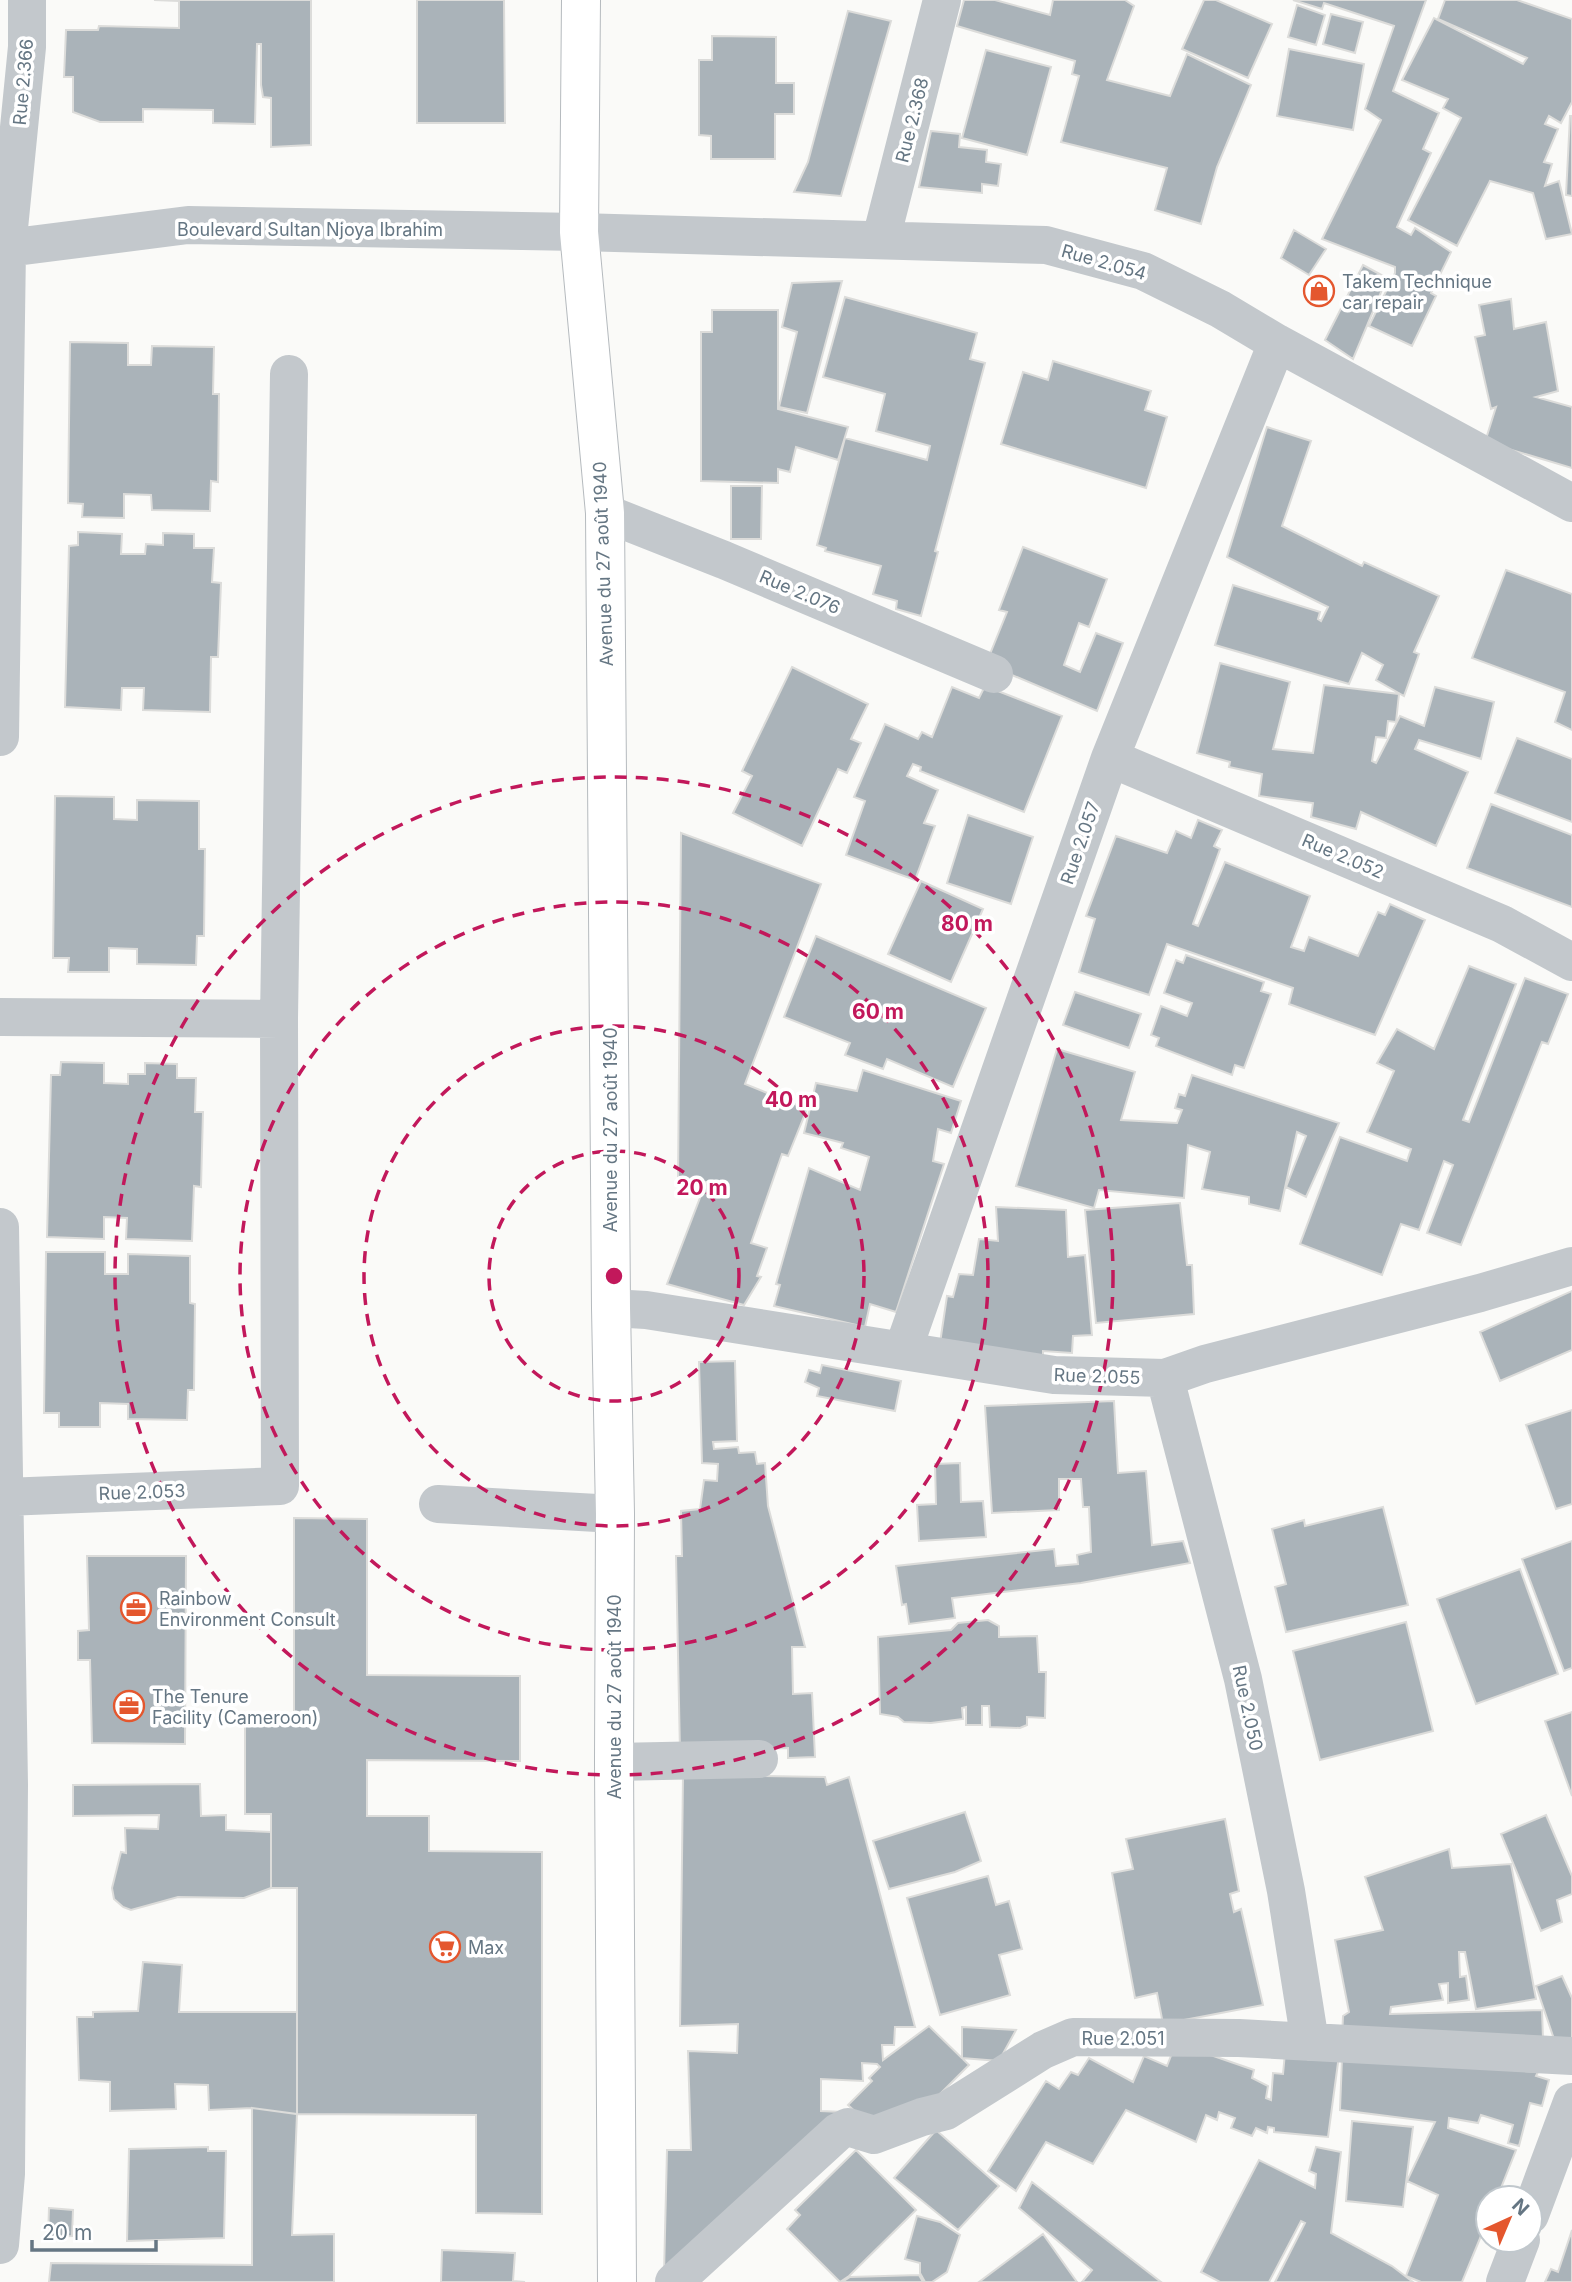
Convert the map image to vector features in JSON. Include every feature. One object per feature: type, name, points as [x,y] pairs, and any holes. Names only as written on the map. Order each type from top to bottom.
[{"type":"main road","name":"Avenue du 27 août 1940","points":[[581,0],[579,232],[605,513],[615,1514],[617,2282]]},
{"type":"street","name":"Rue 2.366","points":[[0,737],[4,249],[27,47],[27,0]]},
{"type":"street","name":"Rue 2.368","points":[[881,239],[942,0]]},
{"type":"street","name":"Boulevard Sultan Njoya Ibrahim","points":[[4,249],[188,225],[579,232]]},
{"type":"street","name":"Rue 2.054","points":[[579,232],[1046,245],[1143,271],[1220,309],[1277,343],[1572,503]]},
{"type":"street","name":"Rue 2.057","points":[[902,1350],[1110,758],[1277,343]]},
{"type":"street","points":[[0,1017],[279,1019],[289,374]]},
{"type":"street","name":"Rue 2.076","points":[[605,513],[994,674]]},
{"type":"street","name":"Rue 2.052","points":[[1110,758],[1502,924],[1572,962]]},
{"type":"street","name":"Rue 2.053","points":[[5,1497],[279,1486],[279,1019]]},
{"type":"street","points":[[0,1227],[5,1497],[6,2174],[0,2245]]},
{"type":"street","name":"Rue 2.055","points":[[611,1308],[646,1310],[1054,1375],[1165,1378],[1205,1364],[1480,1293],[1572,1266]]},
{"type":"street","name":"Rue 2.050","points":[[1165,1378],[1243,1679],[1286,1891],[1310,2042]]},
{"type":"street","points":[[438,1504],[615,1514]]},
{"type":"street","points":[[614,1762],[759,1759]]},
{"type":"street","name":"Rue 2.051","points":[[674,2282],[838,2132],[848,2127],[874,2135],[946,2111],[1059,2042],[1073,2037],[1239,2038],[1572,2056]]},
{"type":"street","points":[[1542,2184],[1572,2102]]},
{"type":"street","points":[[1505,2282],[1516,2254]]},
{"type":"building","points":[[154,0],[311,0],[311,145],[271,147],[271,98],[263,97],[261,44],[257,44],[255,124],[213,123],[213,110],[143,109],[143,122],[100,122],[73,112],[73,77],[64,77],[66,30],[98,30],[99,26],[179,28],[179,1]]},
{"type":"building","points":[[417,0],[504,0],[505,123],[417,123]]},
{"type":"building","points":[[964,0],[995,0],[1050,15],[1053,0],[1125,0],[1134,6],[1107,80],[1170,96],[1187,54],[1251,85],[1217,167],[1201,224],[1155,210],[1167,168],[1061,142],[1079,76],[1072,74],[1075,61],[957,26]]},
{"type":"building","points":[[1204,0],[1216,0],[1272,24],[1248,78],[1182,49]]},
{"type":"building","points":[[1293,0],[1426,0],[1393,91],[1439,113],[1423,149],[1431,153],[1397,227],[1411,235],[1415,228],[1451,252],[1431,293],[1436,296],[1412,346],[1369,326],[1395,273],[1395,267],[1322,239],[1381,120],[1365,109],[1394,26],[1324,3],[1322,9]]},
{"type":"building","points":[[1445,0],[1517,0],[1572,19],[1572,102],[1561,123],[1549,116],[1545,124],[1558,129],[1544,162],[1552,164],[1545,186],[1559,181],[1572,234],[1546,239],[1533,193],[1490,181],[1457,246],[1408,220],[1461,118],[1443,108],[1448,99],[1402,80],[1434,18],[1523,64],[1527,58],[1438,19]]},
{"type":"building","points":[[1297,5],[1325,15],[1316,45],[1288,37]]},
{"type":"building","points":[[848,11],[891,21],[841,196],[794,192],[808,162]]},
{"type":"building","points":[[1331,14],[1363,22],[1355,53],[1323,44]]},
{"type":"building","points":[[712,36],[776,37],[776,83],[794,83],[794,114],[775,114],[775,159],[711,159],[711,136],[699,135],[699,60],[712,60]]},
{"type":"building","points":[[1289,49],[1364,64],[1353,130],[1277,116]]},
{"type":"building","points":[[986,50],[1051,67],[1027,155],[962,138]]},
{"type":"building","points":[[1572,116],[1572,196],[1566,195]]},
{"type":"building","points":[[931,131],[960,134],[959,147],[987,150],[986,162],[1001,164],[998,186],[982,184],[982,193],[919,187]]},
{"type":"building","points":[[1294,230],[1326,249],[1309,275],[1281,258]]},
{"type":"building","points":[[1363,265],[1387,278],[1353,359],[1325,340]]},
{"type":"building","points":[[842,281],[807,413],[779,407],[797,332],[782,327],[792,283]]},
{"type":"building","points":[[845,297],[977,333],[970,359],[985,363],[935,551],[938,552],[921,616],[896,609],[897,601],[873,594],[881,566],[825,551],[826,548],[817,545],[845,438],[927,460],[930,446],[876,431],[885,394],[823,377]]},
{"type":"building","points":[[1511,299],[1514,329],[1546,322],[1558,391],[1536,397],[1572,407],[1572,468],[1485,442],[1496,407],[1491,409],[1475,337],[1485,335],[1479,305]]},
{"type":"building","points":[[712,310],[778,310],[778,409],[848,427],[838,460],[796,447],[790,472],[778,469],[778,483],[701,481],[701,332],[712,332]]},
{"type":"building","points":[[70,342],[128,343],[128,365],[151,365],[152,346],[214,347],[213,394],[219,394],[218,482],[211,481],[210,511],[152,510],[151,495],[124,494],[124,518],[82,517],[83,504],[68,503]]},
{"type":"building","points":[[1053,361],[1151,391],[1145,410],[1167,417],[1146,488],[1001,444],[1023,372],[1048,380]]},
{"type":"building","points":[[1267,427],[1311,441],[1282,526],[1362,566],[1364,562],[1439,596],[1414,652],[1419,654],[1404,696],[1376,680],[1383,665],[1362,653],[1349,684],[1215,645],[1233,585],[1320,612],[1318,619],[1321,621],[1328,607],[1227,557]]},
{"type":"building","points":[[731,486],[762,486],[761,539],[731,539]]},
{"type":"building","points":[[78,532],[122,534],[121,554],[145,554],[146,544],[163,545],[163,533],[194,534],[194,548],[214,548],[212,582],[221,583],[218,657],[211,657],[210,712],[143,710],[144,688],[122,688],[121,710],[65,707],[69,546],[78,545]]},
{"type":"building","points":[[1023,547],[1107,579],[1089,627],[1079,623],[1064,665],[1080,672],[1096,633],[1123,643],[1097,711],[986,664],[1007,612],[999,610]]},
{"type":"building","points":[[1506,570],[1572,594],[1572,730],[1555,722],[1565,692],[1472,658]]},
{"type":"building","points":[[1220,663],[1290,682],[1273,749],[1313,753],[1324,685],[1399,694],[1396,722],[1388,721],[1386,738],[1376,737],[1372,761],[1376,763],[1400,716],[1424,726],[1435,687],[1494,702],[1481,759],[1419,740],[1415,749],[1468,772],[1436,846],[1361,812],[1356,829],[1311,817],[1313,803],[1259,796],[1262,774],[1229,767],[1230,762],[1197,753]]},
{"type":"building","points":[[792,667],[868,704],[851,739],[861,743],[847,773],[838,769],[802,846],[733,813],[752,776],[742,771]]},
{"type":"building","points":[[985,686],[1062,716],[1024,812],[920,771],[921,767],[913,764],[907,776],[938,790],[924,823],[935,826],[915,880],[846,855],[865,801],[854,797],[885,724],[918,739],[922,732],[932,737],[952,687],[979,698]]},
{"type":"building","points":[[1517,738],[1572,759],[1572,822],[1495,793]]},
{"type":"building","points":[[55,796],[114,797],[114,819],[137,820],[137,800],[199,801],[199,849],[205,849],[204,936],[197,936],[196,965],[137,964],[137,949],[109,948],[109,972],[68,972],[69,958],[53,958]]},
{"type":"building","points":[[1491,804],[1572,835],[1572,907],[1467,868]]},
{"type":"building","points":[[968,815],[1033,837],[1011,904],[947,883]]},
{"type":"building","points":[[1198,820],[1222,830],[1214,846],[1220,849],[1193,924],[1198,926],[1225,862],[1310,896],[1291,947],[1304,951],[1309,937],[1358,956],[1378,912],[1385,915],[1390,904],[1425,920],[1375,1035],[1289,1004],[1293,988],[1167,944],[1149,995],[1079,972],[1095,919],[1086,916],[1116,836],[1167,853],[1176,831],[1191,838]]},
{"type":"building","points":[[681,833],[821,884],[745,1084],[807,1109],[788,1156],[782,1154],[751,1243],[767,1248],[757,1276],[761,1277],[744,1305],[667,1284],[706,1182],[678,1183]]},
{"type":"building","points":[[921,881],[983,909],[951,982],[888,954]]},
{"type":"building","points":[[816,936],[986,1008],[953,1087],[887,1059],[883,1069],[845,1055],[850,1043],[784,1017]]},
{"type":"building","points":[[1186,955],[1264,982],[1261,991],[1271,994],[1244,1068],[1235,1065],[1232,1075],[1156,1046],[1159,1038],[1151,1035],[1161,1006],[1187,1016],[1192,1003],[1164,993],[1176,960],[1183,963]]},
{"type":"building","points":[[1469,966],[1516,984],[1463,1120],[1469,1122],[1525,978],[1568,994],[1548,1044],[1542,1042],[1461,1245],[1427,1233],[1453,1165],[1444,1161],[1419,1230],[1401,1224],[1382,1275],[1300,1244],[1340,1137],[1407,1161],[1411,1149],[1367,1132],[1394,1071],[1377,1063],[1397,1029],[1434,1049]]},
{"type":"building","points":[[1075,992],[1141,1014],[1129,1048],[1063,1025]]},
{"type":"building","points":[[1057,1049],[1135,1072],[1121,1120],[1177,1123],[1182,1110],[1175,1108],[1179,1094],[1185,1096],[1192,1075],[1339,1123],[1306,1197],[1286,1187],[1306,1136],[1297,1132],[1280,1211],[1249,1204],[1249,1197],[1202,1189],[1210,1152],[1188,1145],[1184,1198],[1099,1190],[1094,1208],[1016,1186]]},
{"type":"building","points":[[61,1062],[104,1063],[104,1083],[128,1084],[128,1074],[145,1074],[145,1063],[177,1064],[177,1078],[196,1078],[195,1112],[203,1112],[201,1187],[194,1186],[192,1241],[126,1239],[127,1218],[104,1217],[104,1239],[47,1237],[51,1075],[60,1075]]},
{"type":"building","points":[[863,1070],[961,1101],[951,1133],[938,1129],[933,1161],[944,1164],[896,1312],[870,1304],[865,1327],[774,1306],[780,1285],[776,1284],[809,1168],[860,1190],[869,1157],[841,1148],[843,1143],[804,1133],[816,1083],[857,1091]]},
{"type":"building","points":[[1180,1203],[1187,1265],[1192,1265],[1194,1314],[1096,1323],[1085,1210]]},
{"type":"building","points":[[996,1207],[1066,1210],[1068,1257],[1085,1255],[1092,1335],[1073,1336],[1072,1353],[1043,1351],[1043,1358],[940,1343],[947,1296],[953,1297],[959,1274],[973,1275],[979,1239],[998,1241]]},
{"type":"building","points":[[46,1252],[105,1252],[105,1274],[128,1274],[128,1254],[190,1256],[190,1303],[195,1304],[194,1390],[188,1390],[187,1420],[128,1419],[128,1404],[100,1403],[100,1427],[59,1427],[59,1413],[44,1413]]},
{"type":"building","points":[[1572,1291],[1572,1350],[1500,1381],[1480,1332]]},
{"type":"building","points":[[735,1361],[737,1441],[713,1442],[714,1449],[738,1447],[739,1453],[755,1452],[757,1464],[765,1463],[768,1506],[805,1647],[792,1647],[793,1694],[812,1693],[815,1757],[788,1758],[788,1748],[680,1752],[676,1556],[682,1556],[681,1511],[700,1509],[704,1480],[717,1481],[718,1464],[702,1463],[699,1362]]},
{"type":"building","points":[[822,1365],[901,1381],[895,1411],[817,1396],[819,1388],[805,1382],[809,1370],[820,1373]]},
{"type":"building","points":[[1114,1401],[1118,1473],[1146,1471],[1152,1545],[1183,1541],[1190,1563],[1081,1583],[952,1598],[955,1618],[909,1624],[906,1604],[902,1605],[896,1566],[1054,1549],[1056,1566],[1078,1564],[1077,1555],[1091,1552],[1089,1507],[1083,1507],[1081,1479],[1059,1479],[1059,1510],[992,1513],[985,1406]]},
{"type":"building","points":[[1572,1410],[1572,1504],[1556,1509],[1526,1425]]},
{"type":"building","points":[[960,1463],[961,1502],[983,1501],[986,1537],[919,1541],[917,1505],[936,1504],[935,1464]]},
{"type":"building","points":[[1383,1507],[1408,1605],[1286,1632],[1275,1587],[1286,1584],[1272,1529],[1304,1520],[1305,1526]]},
{"type":"building","points":[[294,1518],[367,1519],[367,1675],[520,1676],[520,1761],[367,1760],[367,1816],[429,1816],[429,1851],[542,1852],[542,2214],[476,2213],[476,2115],[297,2114],[297,1888],[271,1888],[271,1814],[245,1814],[245,1718],[294,1718]]},
{"type":"building","points":[[1572,1541],[1572,1668],[1564,1671],[1522,1559]]},
{"type":"building","points":[[87,1556],[186,1556],[185,1744],[92,1743],[90,1660],[78,1660],[78,1631],[89,1630]]},
{"type":"building","points":[[1520,1569],[1558,1674],[1476,1704],[1437,1599]]},
{"type":"building","points":[[988,1620],[999,1626],[999,1637],[1037,1636],[1039,1672],[1046,1672],[1045,1718],[1027,1717],[1027,1725],[1020,1728],[990,1727],[989,1706],[982,1706],[982,1725],[966,1725],[966,1707],[962,1708],[963,1719],[931,1723],[904,1722],[898,1717],[880,1714],[878,1637],[951,1630],[958,1623]]},
{"type":"building","points":[[1406,1622],[1433,1731],[1320,1760],[1293,1651]]},
{"type":"building","points":[[1572,1712],[1572,1796],[1545,1721]]},
{"type":"building","points":[[683,1775],[825,1777],[827,1785],[849,1777],[915,2027],[895,2027],[894,2045],[882,2045],[883,2060],[929,2026],[969,2065],[920,2114],[875,2130],[848,2105],[872,2081],[869,2078],[880,2067],[877,2064],[862,2063],[863,2081],[821,2079],[821,2111],[842,2112],[664,2274],[667,2150],[691,2150],[688,2051],[737,2053],[738,2024],[680,2026]]},
{"type":"building","points":[[200,1784],[201,1816],[226,1815],[226,1830],[271,1832],[271,1888],[244,1898],[178,1897],[131,1910],[123,1907],[114,1899],[112,1888],[121,1852],[126,1853],[125,1828],[158,1829],[159,1815],[73,1816],[73,1785]]},
{"type":"building","points":[[965,1812],[981,1861],[955,1872],[889,1889],[873,1841]]},
{"type":"building","points":[[1546,1815],[1572,1876],[1572,1894],[1557,1900],[1562,1922],[1541,1931],[1501,1834]]},
{"type":"building","points":[[1225,1819],[1239,1891],[1230,1894],[1234,1912],[1241,1909],[1263,2005],[1163,2024],[1157,1993],[1135,1998],[1112,1873],[1133,1869],[1126,1839]]},
{"type":"building","points":[[1449,1849],[1452,1868],[1511,1864],[1536,1999],[1476,2009],[1465,1952],[1459,1952],[1460,1977],[1466,1976],[1469,2000],[1448,2003],[1448,1983],[1439,1984],[1443,2000],[1391,2007],[1390,2014],[1542,2010],[1543,2039],[1342,2038],[1343,2016],[1349,2012],[1335,1940],[1383,1930],[1365,1877]]},
{"type":"building","points":[[988,1876],[996,1905],[1009,1901],[1022,1949],[999,1955],[1010,1995],[940,2015],[907,1898]]},
{"type":"building","points":[[143,1962],[182,1965],[179,2012],[297,2012],[297,2114],[252,2108],[209,2110],[208,2085],[175,2084],[176,2109],[110,2111],[110,2082],[79,2080],[77,2017],[93,2017],[93,2012],[138,2011]]},
{"type":"building","points":[[1562,1976],[1572,1998],[1572,2041],[1555,2042],[1536,1986]]},
{"type":"building","points":[[962,2027],[1016,2030],[999,2061],[962,2058]]},
{"type":"building","points":[[1176,2043],[1254,2070],[1252,2078],[1268,2086],[1266,2098],[1271,2100],[1273,2073],[1283,2074],[1285,2053],[1340,2048],[1328,2137],[1274,2132],[1274,2128],[1268,2127],[1267,2133],[1256,2128],[1252,2136],[1231,2128],[1235,2118],[1219,2112],[1217,2120],[1206,2115],[1196,2142],[1126,2110],[1093,2164],[1046,2142],[1016,2191],[988,2171],[1046,2081],[1059,2089],[1071,2072],[1078,2075],[1089,2058],[1133,2082],[1144,2056],[1167,2066]]},
{"type":"building","points":[[1342,2057],[1538,2072],[1536,2076],[1549,2080],[1542,2106],[1530,2103],[1519,2146],[1508,2143],[1513,2125],[1481,2115],[1478,2123],[1449,2118],[1448,2128],[1516,2150],[1503,2184],[1474,2184],[1474,2253],[1462,2282],[1421,2282],[1406,2276],[1438,2195],[1407,2181],[1435,2122],[1340,2110]]},
{"type":"building","points":[[252,2108],[297,2114],[292,2235],[334,2234],[334,2282],[49,2282],[51,2263],[252,2265]]},
{"type":"building","points":[[1352,2121],[1413,2127],[1403,2207],[1346,2201]]},
{"type":"building","points":[[936,2130],[999,2186],[958,2230],[894,2178]]},
{"type":"building","points":[[208,2147],[208,2151],[226,2151],[224,2238],[127,2241],[129,2149]]},
{"type":"building","points":[[1316,2147],[1341,2152],[1331,2233],[1392,2266],[1413,2282],[1275,2282],[1305,2223],[1301,2221],[1269,2282],[1220,2282],[1201,2272],[1259,2160],[1315,2188],[1316,2174],[1309,2171]]},
{"type":"building","points":[[856,2150],[916,2210],[840,2282],[787,2229],[800,2215],[795,2210]]},
{"type":"building","points":[[1032,2182],[1161,2282],[1082,2282],[1092,2270],[1019,2208]]},
{"type":"building","points":[[49,2208],[73,2210],[72,2236],[48,2237]]},
{"type":"building","points":[[917,2216],[940,2222],[960,2235],[947,2272],[932,2282],[925,2282],[920,2273],[920,2263],[905,2259]]},
{"type":"building","points":[[1572,2230],[1572,2282],[1545,2282],[1551,2269],[1558,2272]]},
{"type":"building","points":[[1043,2234],[1077,2282],[979,2282]]},
{"type":"building","points":[[442,2250],[515,2253],[513,2281],[525,2282],[441,2282]]},
{"type":"building","points":[[919,2275],[923,2282],[842,2282],[850,2277]]},
{"type":"place","name":"Takem Technique car repair","points":[[1319,291]]},
{"type":"place","name":"Rainbow Environment Consult","points":[[136,1608]]},
{"type":"place","name":"The Tenure Facility (Cameroon)","points":[[129,1706]]},
{"type":"place","name":"Max","points":[[445,1947]]}]
